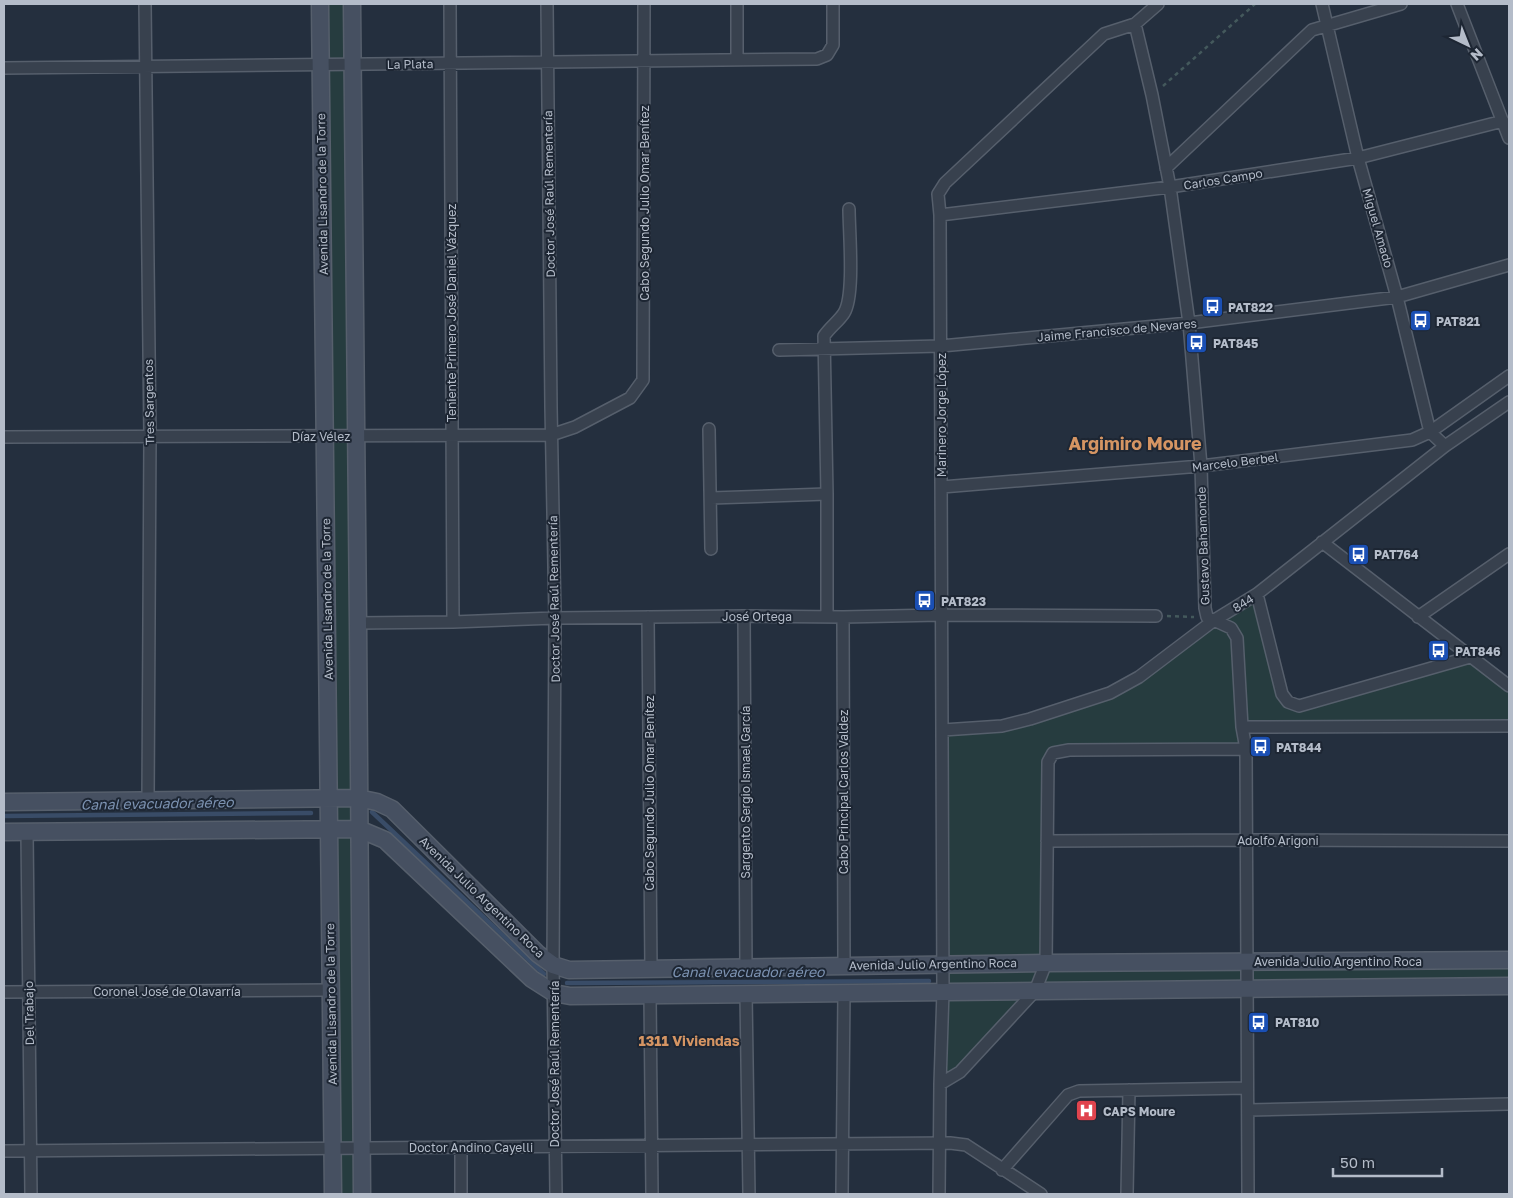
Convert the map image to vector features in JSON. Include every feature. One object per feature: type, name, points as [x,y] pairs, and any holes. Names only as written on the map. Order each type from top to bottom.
[{"type":"main road","name":"Avenida Lisandro de la Torre","points":[[320,4],[333,1194]]},
{"type":"main road","points":[[352,4],[362,1194]]},
{"type":"main road","name":"Avenida Julio Argentino Roca","points":[[4,802],[329,798],[358,798],[377,802],[392,809],[538,954],[554,965],[569,970],[1046,962],[1509,960]]},
{"type":"main road","name":"Avenida Julio Argentino Roca","points":[[4,832],[359,829],[384,840],[532,979],[554,993],[570,996],[1509,986]]},
{"type":"street","name":"Tres Sargentos","points":[[146,4],[150,437],[148,801]]},
{"type":"street","name":"Teniente Primero José Daniel Vázquez","points":[[450,4],[453,622]]},
{"type":"street","name":"Doctor José Raúl Rementería","points":[[547,4],[551,435],[555,618],[554,993],[556,1194]]},
{"type":"street","name":"Cabo Segundo Julio Omar Benítez","points":[[630,398],[643,380],[644,4]]},
{"type":"street","points":[[737,4],[737,60]]},
{"type":"street","name":"La Plata","points":[[4,68],[817,59],[827,55],[833,45],[833,4]]},
{"type":"street","points":[[1135,24],[1158,4]]},
{"type":"street","name":"Miguel Amado","points":[[1322,4],[1358,158],[1397,297],[1430,432]]},
{"type":"street","points":[[1166,168],[1312,30],[1401,4]]},
{"type":"street","points":[[1457,4],[1509,138]]},
{"type":"street","name":"Gustavo Bahamonde","points":[[1135,24],[1152,95],[1170,187],[1189,323],[1201,466],[1205,608],[1210,619],[1231,628],[1237,638],[1242,727],[1246,749],[1247,989]]},
{"type":"street","name":"Marinero Jorge López","points":[[943,991],[943,730],[940,615],[942,487],[940,215],[938,194],[945,183],[1104,34],[1135,24]]},
{"type":"street","name":"Carlos Campo","points":[[940,215],[1170,187],[1358,158],[1503,121]]},
{"type":"street","points":[[827,616],[824,336],[831,325],[845,312],[850,295],[849,209]]},
{"type":"street","name":"Jaime Francisco de Nevares","points":[[779,350],[941,346],[1189,323],[1397,297],[1509,265]]},
{"type":"street","name":"Marcelo Berbel","points":[[942,487],[1201,466],[1412,440],[1430,432],[1509,376]]},
{"type":"street","name":"Díaz Vélez","points":[[4,438],[551,435],[575,427],[630,398]]},
{"type":"street","name":"844","points":[[943,730],[1002,726],[1110,693],[1139,676],[1210,619],[1257,594],[1445,446],[1509,402]]},
{"type":"street","points":[[709,429],[711,548]]},
{"type":"street","points":[[1430,432],[1445,446]]},
{"type":"street","points":[[711,498],[827,494]]},
{"type":"street","points":[[1322,542],[1470,658],[1509,686]]},
{"type":"street","points":[[1418,617],[1509,554]]},
{"type":"street","points":[[1257,594],[1282,694],[1288,702],[1299,706],[1470,658]]},
{"type":"street","name":"José Ortega","points":[[358,623],[744,616],[827,616],[842,618],[940,615],[1156,616]]},
{"type":"street","name":"Sargento Sergio Ismael García","points":[[744,616],[746,968]]},
{"type":"street","name":"Cabo Segundo Julio Omar Benítez","points":[[648,617],[650,970]]},
{"type":"street","name":"Cabo Principal Carlos Valdez","points":[[842,618],[844,966]]},
{"type":"street","points":[[1242,727],[1509,726]]},
{"type":"street","points":[[940,1084],[960,1072],[1035,991],[1046,962],[1048,762],[1053,753],[1069,750],[1246,749]]},
{"type":"street","name":"Del Trabajo","points":[[27,833],[31,1194]]},
{"type":"street","name":"Adolfo Arigoni","points":[[1047,842],[1246,840],[1509,841]]},
{"type":"street","points":[[1247,989],[1248,1194]]},
{"type":"street","name":"Coronel José de Olavarría","points":[[4,992],[331,990]]},
{"type":"street","points":[[939,1194],[943,991]]},
{"type":"street","points":[[842,1194],[844,993]]},
{"type":"street","points":[[746,994],[749,1194]]},
{"type":"street","points":[[650,996],[652,1194]]},
{"type":"street","points":[[1002,1170],[1068,1095],[1079,1091],[1248,1088]]},
{"type":"street","points":[[1127,1194],[1129,1090]]},
{"type":"street","points":[[1248,1110],[1509,1104]]},
{"type":"street","name":"Doctor Andino Cayelli","points":[[4,1151],[939,1143],[966,1145],[1041,1194]]},
{"type":"street","points":[[461,1147],[461,1194]]},
{"type":"path","points":[[1152,95],[1255,4]]},
{"type":"path","points":[[1156,616],[1210,619]]},
{"type":"green space","points":[[320,4],[352,4],[362,1194],[333,1194]]},
{"type":"green space","points":[[1257,594],[1282,694],[1299,705],[1470,657],[1509,686],[1509,726],[1242,727],[1246,749],[1053,753],[1046,962],[1509,960],[1509,986],[1035,991],[940,1084],[943,730],[1002,726],[1110,693]]},
{"type":"waterway","name":"Canal evacuador aéreo","points":[[372,812],[544,974]]},
{"type":"waterway","name":"Canal evacuador aéreo","points":[[4,816],[311,813]]},
{"type":"waterway","name":"Canal evacuador aéreo","points":[[567,983],[929,981]]},
{"type":"place","name":"PAT822","points":[[1212,307]]},
{"type":"place","name":"PAT821","points":[[1420,321]]},
{"type":"place","name":"PAT845","points":[[1197,343]]},
{"type":"place","name":"PAT764","points":[[1358,554]]},
{"type":"place","name":"PAT823","points":[[925,601]]},
{"type":"place","name":"PAT846","points":[[1439,651]]},
{"type":"place","name":"PAT844","points":[[1260,747]]},
{"type":"place","name":"PAT810","points":[[1259,1022]]},
{"type":"place","name":"CAPS Moure","points":[[1087,1111]]},
{"type":"district","name":"Argimiro Moure","points":[[1135,443]]},
{"type":"district","name":"1311 Viviendas","points":[[689,1040]]}]
